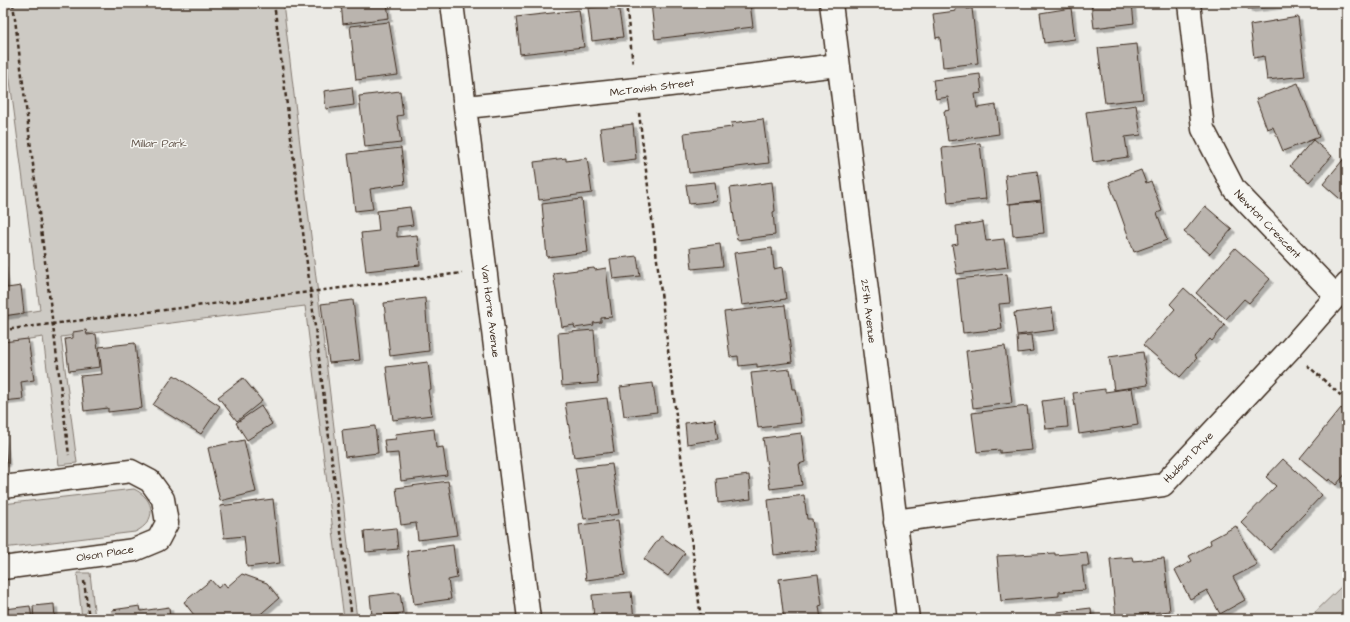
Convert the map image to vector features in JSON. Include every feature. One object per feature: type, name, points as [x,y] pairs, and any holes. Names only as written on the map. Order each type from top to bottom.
[{"type":"street","name":"Van Horne Avenue","points":[[452,3],[529,619]]},
{"type":"street","name":"25th Avenue","points":[[831,3],[908,619]]},
{"type":"street","name":"Newton Crescent","points":[[1189,3],[1203,129],[1234,189],[1342,290]]},
{"type":"street","name":"McTavish Street","points":[[466,107],[838,65]]},
{"type":"street","name":"Hudson Drive","points":[[895,521],[1163,485],[1290,349],[1342,290]]},
{"type":"street","name":"Olson Place","points":[[3,487],[131,470],[150,481],[163,499],[167,523],[158,540],[134,550],[3,568]]},
{"type":"path","points":[[13,3],[72,479]]},
{"type":"path","points":[[274,3],[352,619]]},
{"type":"path","points":[[626,3],[701,619]]},
{"type":"path","points":[[3,330],[486,270]]},
{"type":"path","points":[[1290,349],[1347,401]]},
{"type":"path","points":[[82,557],[89,619]]},
{"type":"green space","name":"Millar Park","points":[[3,3],[283,3],[357,619],[344,619],[305,306],[61,337],[77,463],[59,465],[43,337],[3,343],[3,316],[40,310],[3,27]]},
{"type":"green space","points":[[134,489],[146,498],[150,504],[151,510],[148,522],[135,532],[3,548],[3,504]]},
{"type":"green space","points":[[77,573],[90,573],[95,619],[82,619]]},
{"type":"green space","points":[[1347,580],[1347,619],[1308,619],[1345,583]]},
{"type":"building","points":[[341,3],[387,3],[389,18],[343,24]]},
{"type":"building","points":[[651,3],[750,3],[753,27],[655,39]]},
{"type":"building","points":[[1091,3],[1132,3],[1134,23],[1094,28]]},
{"type":"building","points":[[1247,3],[1288,3],[1288,4],[1248,9]]},
{"type":"building","points":[[618,4],[623,37],[592,41],[588,8]]},
{"type":"building","points":[[966,6],[967,9],[972,8],[978,63],[943,67],[940,37],[936,38],[933,14],[956,11],[955,7]]},
{"type":"building","points":[[1071,8],[1075,39],[1044,43],[1040,13]]},
{"type":"building","points":[[579,10],[584,47],[520,54],[516,17]]},
{"type":"building","points":[[1298,17],[1305,76],[1267,80],[1264,56],[1254,58],[1250,25]]},
{"type":"building","points":[[389,22],[398,75],[356,80],[350,26]]},
{"type":"building","points":[[1137,44],[1143,99],[1105,103],[1098,48]]},
{"type":"building","points":[[980,74],[982,93],[975,94],[977,108],[996,105],[999,134],[948,141],[944,111],[950,110],[948,97],[936,99],[933,80]]},
{"type":"building","points":[[1298,83],[1319,137],[1283,151],[1273,127],[1267,129],[1256,99]]},
{"type":"building","points":[[352,87],[354,105],[326,109],[324,91]]},
{"type":"building","points":[[400,91],[403,115],[397,116],[401,143],[365,147],[359,96]]},
{"type":"building","points":[[1136,105],[1141,135],[1125,137],[1128,157],[1093,162],[1086,112]]},
{"type":"building","points":[[763,119],[769,163],[689,173],[684,133],[732,127],[731,123]]},
{"type":"building","points":[[633,124],[636,159],[604,163],[600,128]]},
{"type":"building","points":[[1313,140],[1332,156],[1309,182],[1290,166]]},
{"type":"building","points":[[980,143],[986,199],[948,203],[942,148]]},
{"type":"building","points":[[401,148],[405,184],[370,189],[373,209],[355,211],[348,154]]},
{"type":"building","points":[[1347,155],[1347,205],[1323,184]]},
{"type":"building","points":[[566,158],[566,161],[587,158],[592,193],[539,200],[534,162]]},
{"type":"building","points":[[1141,170],[1146,183],[1151,181],[1162,211],[1157,213],[1167,240],[1134,252],[1109,182]]},
{"type":"building","points":[[1037,171],[1041,200],[1008,204],[1005,175]]},
{"type":"building","points":[[715,182],[717,201],[689,204],[686,185]]},
{"type":"building","points":[[772,182],[775,211],[773,212],[775,235],[737,240],[730,188]]},
{"type":"building","points":[[582,199],[588,252],[547,257],[542,204]]},
{"type":"building","points":[[1041,201],[1044,233],[1013,236],[1010,204]]},
{"type":"building","points":[[1205,206],[1232,229],[1210,254],[1184,232]]},
{"type":"building","points":[[410,207],[413,225],[397,227],[397,237],[417,235],[420,265],[366,271],[361,233],[379,231],[377,211]]},
{"type":"building","points":[[983,222],[986,241],[1004,239],[1008,267],[957,274],[952,245],[958,244],[956,226]]},
{"type":"building","points":[[720,244],[723,266],[692,269],[690,248]]},
{"type":"building","points":[[772,248],[774,269],[782,267],[786,299],[742,305],[734,253]]},
{"type":"building","points":[[1235,248],[1270,279],[1249,303],[1244,299],[1226,319],[1196,293]]},
{"type":"building","points":[[637,256],[640,276],[613,279],[610,259]]},
{"type":"building","points":[[3,264],[7,288],[21,286],[24,313],[3,316]]},
{"type":"building","points":[[594,268],[595,270],[606,268],[612,317],[601,318],[601,322],[593,323],[594,325],[575,328],[574,325],[562,327],[553,273]]},
{"type":"building","points":[[1007,274],[1010,303],[999,304],[1002,329],[963,333],[957,279]]},
{"type":"building","points":[[1184,288],[1225,325],[1212,341],[1210,339],[1194,356],[1197,358],[1180,377],[1143,345],[1175,309],[1170,304]]},
{"type":"building","points":[[425,298],[429,351],[390,356],[384,303]]},
{"type":"building","points":[[353,300],[360,360],[329,363],[321,304]]},
{"type":"building","points":[[785,305],[792,362],[757,367],[757,364],[739,366],[738,356],[730,357],[724,312]]},
{"type":"building","points":[[1052,308],[1055,330],[1017,335],[1014,313]]},
{"type":"building","points":[[86,330],[87,335],[96,334],[100,367],[69,371],[65,339],[73,338],[73,332]]},
{"type":"building","points":[[594,330],[598,383],[562,386],[558,333]]},
{"type":"building","points":[[1031,335],[1033,351],[1018,353],[1017,336]]},
{"type":"building","points":[[28,339],[34,380],[21,382],[23,399],[3,401],[3,342]]},
{"type":"building","points":[[135,343],[142,408],[108,412],[108,408],[84,411],[80,376],[102,374],[99,347]]},
{"type":"building","points":[[1005,346],[1012,403],[973,408],[966,351]]},
{"type":"building","points":[[1143,352],[1148,385],[1114,390],[1109,357]]},
{"type":"building","points":[[428,362],[431,389],[428,390],[432,415],[393,420],[386,367]]},
{"type":"building","points":[[790,369],[793,389],[796,389],[801,423],[758,428],[751,373]]},
{"type":"building","points":[[174,375],[220,406],[201,434],[153,405]]},
{"type":"building","points":[[243,378],[262,401],[237,421],[218,397]]},
{"type":"building","points":[[653,383],[657,412],[624,416],[620,387]]},
{"type":"building","points":[[1132,388],[1138,425],[1079,434],[1073,393],[1105,389],[1105,392]]},
{"type":"building","points":[[607,398],[614,452],[574,457],[565,403]]},
{"type":"building","points":[[1065,398],[1068,427],[1046,429],[1042,401]]},
{"type":"building","points":[[261,406],[272,424],[247,440],[236,423]]},
{"type":"building","points":[[1027,406],[1032,450],[1000,453],[1000,450],[977,452],[972,413]]},
{"type":"building","points":[[1341,408],[1347,413],[1347,472],[1336,485],[1329,479],[1328,481],[1300,458]]},
{"type":"building","points":[[715,419],[718,439],[687,444],[685,423]]},
{"type":"building","points":[[375,426],[378,453],[345,457],[342,430]]},
{"type":"building","points":[[434,429],[436,448],[443,447],[447,475],[401,481],[398,453],[386,454],[384,440],[396,439],[395,434]]},
{"type":"building","points":[[3,431],[7,463],[3,463]]},
{"type":"building","points":[[801,433],[805,462],[799,464],[802,485],[770,489],[763,438]]},
{"type":"building","points":[[244,440],[256,492],[220,501],[208,448]]},
{"type":"building","points":[[1283,459],[1322,495],[1270,550],[1241,522],[1276,486],[1266,477]]},
{"type":"building","points":[[612,464],[619,514],[584,519],[575,468]]},
{"type":"building","points":[[749,475],[751,499],[718,503],[716,479]]},
{"type":"building","points":[[448,481],[457,535],[418,540],[416,523],[401,525],[396,488]]},
{"type":"building","points":[[804,495],[807,519],[812,519],[816,550],[774,555],[768,500]]},
{"type":"building","points":[[273,499],[280,563],[247,567],[244,536],[224,538],[220,506]]},
{"type":"building","points":[[618,520],[625,575],[586,580],[579,525]]},
{"type":"building","points":[[1236,526],[1257,565],[1233,577],[1245,600],[1220,614],[1207,590],[1190,599],[1175,570],[1192,561],[1189,556],[1211,544],[1210,540]]},
{"type":"building","points":[[396,528],[398,549],[366,552],[364,531]]},
{"type":"building","points":[[661,536],[685,553],[668,576],[644,559]]},
{"type":"building","points":[[453,545],[457,578],[448,580],[451,599],[414,604],[407,551]]},
{"type":"building","points":[[1087,552],[1089,566],[1082,566],[1085,590],[1059,592],[1059,596],[1001,601],[997,556],[1055,553],[1055,555]]},
{"type":"building","points":[[1132,557],[1133,561],[1164,558],[1170,611],[1116,617],[1110,559]]},
{"type":"building","points":[[242,574],[267,583],[279,598],[255,619],[197,619],[184,602],[211,580],[218,588],[224,583],[227,587]]},
{"type":"building","points":[[818,574],[822,605],[819,606],[821,619],[784,619],[779,579]]},
{"type":"building","points":[[631,592],[634,619],[594,619],[592,595]]},
{"type":"building","points":[[400,593],[403,613],[372,616],[370,596]]},
{"type":"building","points":[[3,604],[5,604],[5,609],[30,606],[32,619],[3,619]]},
{"type":"building","points":[[54,604],[55,619],[34,619],[33,606]]},
{"type":"building","points":[[140,606],[141,611],[169,607],[170,619],[113,619],[112,610]]},
{"type":"building","points":[[1091,608],[1092,619],[1057,619],[1057,612]]},
{"type":"building","points":[[397,615],[397,619],[371,619]]}]
